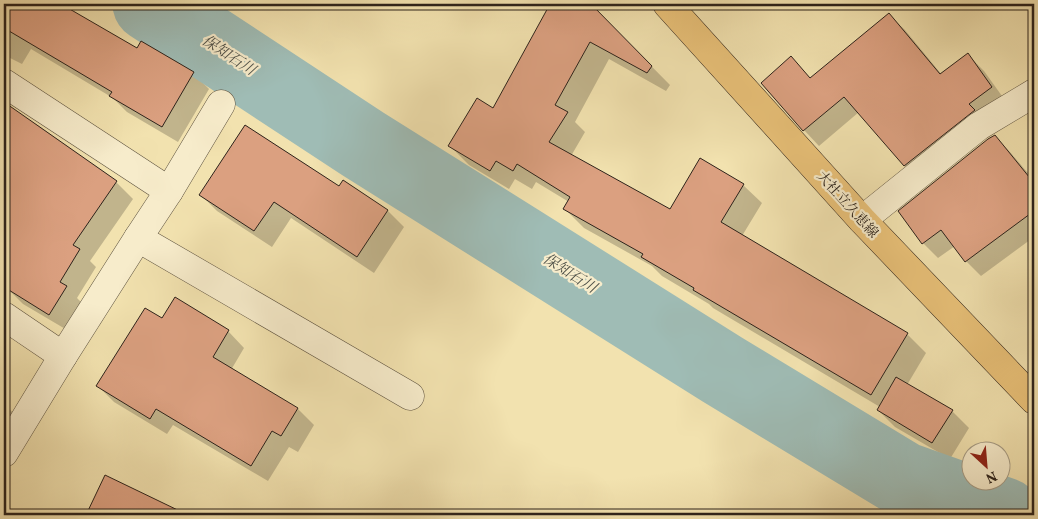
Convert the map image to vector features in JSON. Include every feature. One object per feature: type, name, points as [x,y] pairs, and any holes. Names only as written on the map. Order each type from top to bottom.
[{"type":"main road","name":"大社立久恵線","points":[[667,4],[862,220],[1034,400]]},
{"type":"street","points":[[4,83],[169,191]]},
{"type":"street","points":[[862,220],[979,126],[1034,93]]},
{"type":"street","points":[[4,453],[63,356],[169,191],[221,104]]},
{"type":"street","points":[[138,238],[410,396]]},
{"type":"street","points":[[4,316],[63,356]]},
{"type":"building","points":[[4,4],[61,4],[137,48],[141,41],[194,72],[162,127],[109,96],[112,92],[4,28]]},
{"type":"building","points":[[550,4],[591,4],[652,66],[647,73],[590,42],[555,105],[568,112],[549,142],[670,209],[700,158],[744,184],[721,222],[908,333],[871,395],[693,290],[694,288],[641,257],[643,254],[563,209],[570,197],[517,164],[513,171],[496,161],[490,171],[448,146],[477,98],[493,108]]},
{"type":"building","points":[[889,13],[940,74],[968,53],[992,87],[969,104],[975,110],[904,166],[844,97],[803,131],[761,83],[791,56],[810,78]]},
{"type":"building","points":[[4,102],[117,181],[73,245],[80,249],[60,282],[67,286],[49,315],[4,287]]},
{"type":"building","points":[[245,125],[339,186],[343,180],[388,210],[357,257],[274,202],[254,231],[199,195]]},
{"type":"building","points":[[995,135],[1034,183],[1034,211],[965,262],[941,230],[922,244],[898,211]]},
{"type":"building","points":[[175,297],[229,330],[213,357],[298,408],[281,436],[272,431],[251,466],[156,409],[150,419],[96,386],[145,308],[162,318]]},
{"type":"building","points":[[896,377],[953,410],[932,443],[877,410]]},
{"type":"building","points":[[105,475],[188,515],[86,515]]},
{"type":"waterway","name":"保知石川","points":[[150,4],[363,144],[723,370],[903,479],[1004,515]]}]
